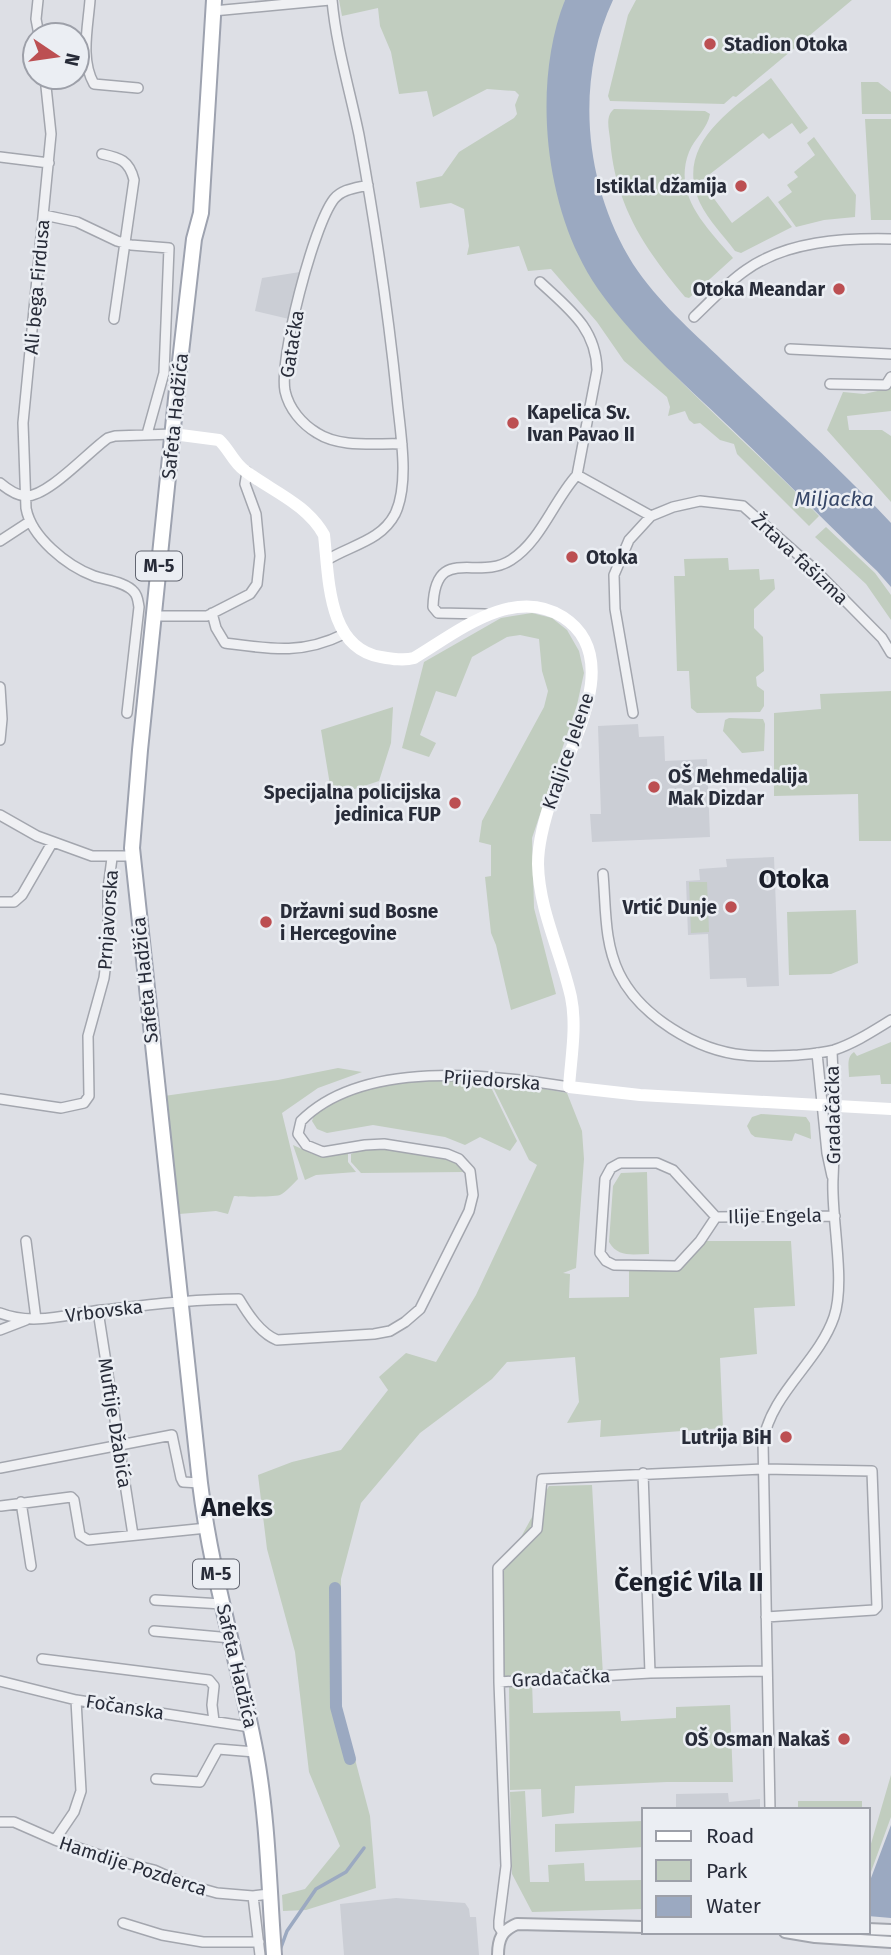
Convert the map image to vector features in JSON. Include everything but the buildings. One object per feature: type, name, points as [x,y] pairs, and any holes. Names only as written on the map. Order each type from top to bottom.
[{"type":"main road","name":"Safeta Hadžića","points":[[214,6],[201,213],[194,239],[139,750],[132,856],[200,1483],[222,1604],[255,1752],[266,1825],[274,1955]]},
{"type":"main road","points":[[173,434],[219,440],[247,472],[289,499],[318,524],[324,535],[334,611],[344,634]]},
{"type":"main road","name":"Kraljice Jelene","points":[[344,634],[350,643],[361,650],[377,656],[407,660],[487,614],[524,606],[543,608],[557,614],[567,620],[584,639],[592,659],[591,691],[582,722],[552,798],[541,835],[538,863],[541,892],[571,998],[575,1022],[569,1087]]},
{"type":"main road","name":"Prijedorska","points":[[569,1087],[640,1095],[891,1109]]},
{"type":"street","points":[[36,21],[38,0]]},
{"type":"street","points":[[90,0],[87,73],[94,84],[138,88]]},
{"type":"street","points":[[214,6],[331,0],[368,186],[386,294],[402,444],[401,486],[395,513],[386,527],[373,539],[346,548],[327,560]]},
{"type":"street","name":"Ali bega Firdusa","points":[[29,522],[23,423],[49,163],[51,134],[46,91]]},
{"type":"street","points":[[102,153],[121,158],[129,164],[132,173],[133,199],[114,319]]},
{"type":"street","points":[[0,157],[49,163]]},
{"type":"street","name":"Gatačka","points":[[368,186],[344,191],[334,198],[324,217],[313,247],[291,334],[284,371],[285,391],[291,407],[303,422],[318,434],[352,443],[402,444]]},
{"type":"street","points":[[44,215],[78,222],[124,243],[169,247],[164,373],[147,434]]},
{"type":"street","points":[[694,317],[746,270],[768,258],[839,239],[891,239]]},
{"type":"street","points":[[487,614],[438,613],[433,607],[439,577],[443,572],[455,568],[501,565],[513,559],[527,545],[577,475],[597,370],[597,354],[581,321],[540,282]]},
{"type":"street","points":[[790,349],[891,354]]},
{"type":"street","points":[[830,384],[886,385],[891,377]]},
{"type":"street","points":[[0,483],[10,491],[27,496],[51,485],[108,438],[173,434]]},
{"type":"street","points":[[154,616],[197,617],[212,614],[250,594],[257,584],[260,556],[256,514],[245,484],[247,472]]},
{"type":"street","points":[[577,475],[651,516]]},
{"type":"street","name":"Žrtava fašizma","points":[[634,713],[615,609],[614,575],[629,540],[651,516],[673,507],[700,501],[743,506],[813,568],[882,638],[891,653]]},
{"type":"street","points":[[0,541],[29,522],[69,562],[89,575],[129,588],[135,593],[139,607],[127,713]]},
{"type":"street","points":[[212,614],[225,643],[275,649],[304,649],[344,634]]},
{"type":"street","points":[[0,687],[0,740]]},
{"type":"street","points":[[0,815],[52,842],[92,856],[132,856]]},
{"type":"street","points":[[0,902],[13,902],[22,895],[52,842]]},
{"type":"street","name":"Prnjavorska","points":[[0,1100],[61,1108],[84,1103],[89,1096],[88,1036],[104,978],[112,858]]},
{"type":"street","points":[[603,874],[608,942],[620,974],[640,1003],[677,1032],[712,1047],[742,1055],[778,1056],[832,1051],[850,1044],[891,1020]]},
{"type":"street","name":"Gradačačka","points":[[770,1808],[763,1469],[765,1427],[780,1400],[823,1342],[838,1299],[833,1179],[827,1153],[832,1051]]},
{"type":"street","name":"Gradačačka","points":[[817,1053],[829,1107]]},
{"type":"street","name":"Prijedorska","points":[[180,1302],[239,1298],[261,1328],[278,1340],[374,1334],[395,1328],[420,1309],[469,1211],[473,1188],[470,1171],[459,1159],[447,1154],[384,1144],[338,1151],[315,1150],[301,1141],[298,1134],[301,1121],[327,1101],[364,1087],[411,1077],[487,1075],[569,1087]]},
{"type":"street","name":"Ilije Engela","points":[[716,1217],[690,1254],[677,1265],[614,1265],[606,1261],[600,1253],[605,1179],[611,1168],[620,1163],[657,1163],[673,1170],[716,1217],[835,1216]]},
{"type":"street","points":[[26,1241],[32,1319]]},
{"type":"street","name":"Vrbovska","points":[[0,1313],[14,1318],[32,1319],[180,1302]]},
{"type":"street","name":"Muftije Džabića","points":[[98,1311],[133,1535]]},
{"type":"street","name":"Vrbovska","points":[[0,1330],[32,1319]]},
{"type":"street","points":[[0,1468],[172,1435],[183,1482],[200,1483]]},
{"type":"street","name":"Gradačačka","points":[[766,1617],[874,1610],[877,1603],[872,1471],[763,1469],[542,1479],[537,1529],[498,1567],[499,1682],[650,1673],[767,1671]]},
{"type":"street","points":[[643,1473],[650,1673]]},
{"type":"street","points":[[1,1506],[71,1497],[74,1500],[80,1535],[88,1540],[207,1528]]},
{"type":"street","points":[[21,1502],[32,1566]]},
{"type":"street","points":[[155,1600],[222,1604]]},
{"type":"street","points":[[154,1632],[231,1638]]},
{"type":"street","points":[[43,1660],[209,1680],[214,1686],[214,1721]]},
{"type":"street","name":"Fočanska","points":[[0,1681],[76,1700],[250,1727]]},
{"type":"street","points":[[499,1682],[506,1866],[499,1921],[503,1933]]},
{"type":"street","points":[[55,1840],[74,1812],[80,1791],[76,1700]]},
{"type":"street","points":[[156,1779],[200,1782],[218,1749],[255,1752]]},
{"type":"street","name":"Hamdije Pozderca","points":[[0,1822],[14,1822],[55,1840],[117,1861],[154,1870],[217,1894],[270,1894]]},
{"type":"street","points":[[253,1896],[260,1955]]},
{"type":"street","points":[[123,1923],[162,1936],[203,1942],[259,1942]]},
{"type":"street","points":[[498,1955],[498,1942],[503,1933],[517,1924],[642,1927]]},
{"type":"street","points":[[870,1929],[891,1930]]},
{"type":"street","points":[[801,1934],[891,1942]]},
{"type":"shaded area","points":[[300,272],[289,319],[255,311],[262,278]]},
{"type":"shaded area","name":"OŠ Mehmedalija Mak Dizdar","points":[[638,724],[639,737],[664,736],[665,761],[707,759],[710,837],[592,842],[590,814],[601,814],[598,726]]},
{"type":"shaded area","name":"Vrtić Dunje","points":[[774,857],[779,986],[747,987],[746,978],[710,979],[708,934],[688,935],[686,881],[700,880],[699,869],[727,867],[726,859]]},
{"type":"shaded area","points":[[728,1793],[729,1802],[760,1799],[760,1808],[676,1808],[676,1794]]},
{"type":"shaded area","points":[[396,1898],[465,1903],[470,1917],[476,1917],[479,1955],[344,1955],[340,1904]]},
{"type":"green space","points":[[339,0],[565,0],[618,314],[641,341],[819,516],[809,526],[737,454],[734,444],[720,440],[700,423],[694,424],[685,411],[668,416],[670,407],[667,397],[624,361],[597,322],[551,269],[528,271],[519,246],[467,255],[469,246],[464,209],[451,203],[420,208],[416,182],[442,176],[459,152],[514,118],[519,95],[515,91],[487,89],[433,117],[427,91],[399,94],[391,52],[380,26],[378,8],[342,16]]},
{"type":"green space","name":"Stadion Otoka","points":[[636,0],[852,0],[736,97],[733,96],[724,104],[610,101],[608,96],[628,15]]},
{"type":"green space","points":[[771,78],[808,128],[800,134],[792,123],[769,139],[763,133],[701,181],[732,223],[768,196],[792,227],[741,253],[735,251],[700,203],[694,182],[694,163],[711,130],[740,102]]},
{"type":"green space","points":[[861,82],[878,82],[891,92],[891,114],[862,114]]},
{"type":"green space","points":[[614,109],[705,111],[710,114],[707,124],[689,152],[685,183],[695,210],[733,258],[689,298],[685,297],[657,261],[625,205],[613,163],[608,127],[609,115]]},
{"type":"green space","points":[[865,119],[891,119],[891,220],[871,220]]},
{"type":"green space","points":[[814,137],[856,195],[855,217],[824,220],[796,227],[778,202],[792,192],[787,185],[798,177],[794,172],[815,155],[807,143]]},
{"type":"green space","points":[[891,388],[891,411],[847,416],[849,430],[882,430],[891,436],[891,502],[827,430],[843,392],[864,394]]},
{"type":"green space","points":[[826,527],[875,573],[891,595],[891,620],[866,584],[815,537]]},
{"type":"green space","points":[[728,558],[729,570],[759,569],[760,580],[774,579],[775,589],[754,609],[754,628],[763,637],[764,671],[756,677],[757,686],[764,691],[764,706],[760,712],[697,713],[691,708],[689,671],[677,671],[674,576],[685,576],[684,559]]},
{"type":"green space","points":[[532,613],[552,618],[567,630],[579,651],[584,673],[577,705],[532,838],[534,908],[556,994],[511,1010],[491,933],[485,877],[491,876],[491,845],[479,842],[482,821],[544,707],[548,691],[542,671],[539,639],[520,635],[507,637],[472,657],[456,697],[436,691],[420,735],[436,743],[429,757],[402,748],[424,662],[501,618]]},
{"type":"green space","points":[[891,691],[891,841],[859,841],[858,794],[774,796],[774,713],[821,709],[820,694]]},
{"type":"green space","points":[[393,707],[391,743],[379,781],[355,789],[331,791],[321,730]]},
{"type":"green space","points":[[763,719],[764,751],[742,753],[723,731],[725,720]]},
{"type":"green space","points":[[689,882],[707,882],[709,932],[691,933]]},
{"type":"green space","points":[[856,910],[858,963],[831,974],[789,975],[787,912]]},
{"type":"green space","points":[[891,1042],[891,1084],[881,1084],[880,1075],[849,1077],[851,1054],[854,1052],[857,1056]]},
{"type":"green space","points":[[338,1068],[362,1072],[318,1088],[282,1113],[298,1179],[287,1190],[276,1196],[234,1196],[228,1214],[216,1211],[179,1214],[164,1096],[278,1080]]},
{"type":"green space","points":[[422,1076],[486,1077],[517,1141],[510,1151],[480,1137],[465,1145],[445,1137],[373,1125],[327,1133],[317,1129],[312,1121],[315,1113],[366,1085]]},
{"type":"green space","points":[[489,1079],[567,1093],[582,1131],[584,1159],[576,1268],[563,1273],[570,1274],[569,1298],[629,1297],[629,1268],[670,1270],[701,1241],[791,1241],[795,1306],[754,1308],[757,1354],[720,1358],[723,1428],[600,1437],[601,1420],[567,1423],[579,1402],[575,1357],[507,1362],[492,1379],[420,1433],[361,1503],[341,1579],[341,1706],[370,1816],[376,1888],[306,1910],[283,1911],[282,1895],[305,1889],[340,1846],[309,1772],[295,1652],[267,1549],[258,1475],[292,1462],[341,1450],[388,1390],[379,1377],[406,1353],[436,1362],[476,1295],[537,1165],[529,1160]]},
{"type":"green space","points":[[761,1114],[806,1117],[810,1123],[811,1139],[795,1133],[792,1141],[755,1137],[747,1126],[752,1117]]},
{"type":"green space","points":[[293,1145],[313,1154],[329,1156],[348,1153],[348,1162],[356,1172],[316,1175],[305,1180]]},
{"type":"green space","points":[[365,1148],[401,1150],[452,1160],[464,1172],[361,1173],[351,1162],[351,1154]]},
{"type":"green space","points":[[647,1172],[649,1254],[621,1253],[609,1242],[613,1186],[621,1173]]},
{"type":"green space","points":[[592,1485],[603,1675],[500,1678],[504,1568],[549,1486]]},
{"type":"green space","points":[[532,1680],[533,1713],[620,1711],[621,1721],[676,1718],[676,1707],[730,1705],[733,1782],[575,1786],[574,1813],[542,1817],[541,1789],[510,1790],[509,1682]]},
{"type":"green space","points":[[891,1775],[891,1817],[870,1875],[870,1847]]},
{"type":"green space","points":[[525,1791],[530,1882],[549,1882],[548,1865],[584,1863],[585,1881],[642,1880],[642,1909],[532,1912],[512,1874],[510,1792]]},
{"type":"green space","points":[[798,1801],[862,1801],[862,1808],[798,1808]]},
{"type":"green space","points":[[642,1821],[642,1847],[555,1852],[555,1824]]},
{"type":"water","name":"Miljacka","points":[[565,0],[613,0],[593,65],[590,134],[595,169],[604,202],[633,264],[675,315],[891,523],[891,587],[630,330],[598,289],[580,258],[555,187],[549,148],[548,71],[554,34]]},
{"type":"water","points":[[891,1825],[891,1947],[845,1955],[866,1934],[870,1934],[870,1881]]},
{"type":"pier","points":[[870,1916],[891,1918],[891,1955],[841,1955],[848,1934],[870,1934]]},
{"type":"waterway","points":[[335,1588],[336,1707],[350,1759]]},
{"type":"waterway","points":[[280,1950],[287,1931],[316,1889],[346,1872],[364,1848]]},
{"type":"place","name":"Stadion Otoka","points":[[710,44]]},
{"type":"place","name":"Istiklal džamija","points":[[741,186]]},
{"type":"place","name":"Otoka Meandar","points":[[839,289]]},
{"type":"place","name":"Kapelica Sv. Ivan Pavao II","points":[[513,423]]},
{"type":"place","name":"Otoka","points":[[572,557]]},
{"type":"place","name":"OŠ Mehmedalija Mak Dizdar","points":[[654,787]]},
{"type":"place","name":"Specijalna policijska jedinica FUP","points":[[455,803]]},
{"type":"place","name":"Vrtić Dunje","points":[[731,907]]},
{"type":"place","name":"Državni sud Bosne i Hercegovine","points":[[266,922]]},
{"type":"place","name":"Lutrija BiH","points":[[786,1437]]},
{"type":"place","name":"OŠ Osman Nakaš","points":[[844,1739]]},
{"type":"district","name":"Otoka","points":[[794,879]]},
{"type":"district","name":"Aneks","points":[[237,1507]]},
{"type":"district","name":"Čengić Vila II","points":[[689,1582]]}]
